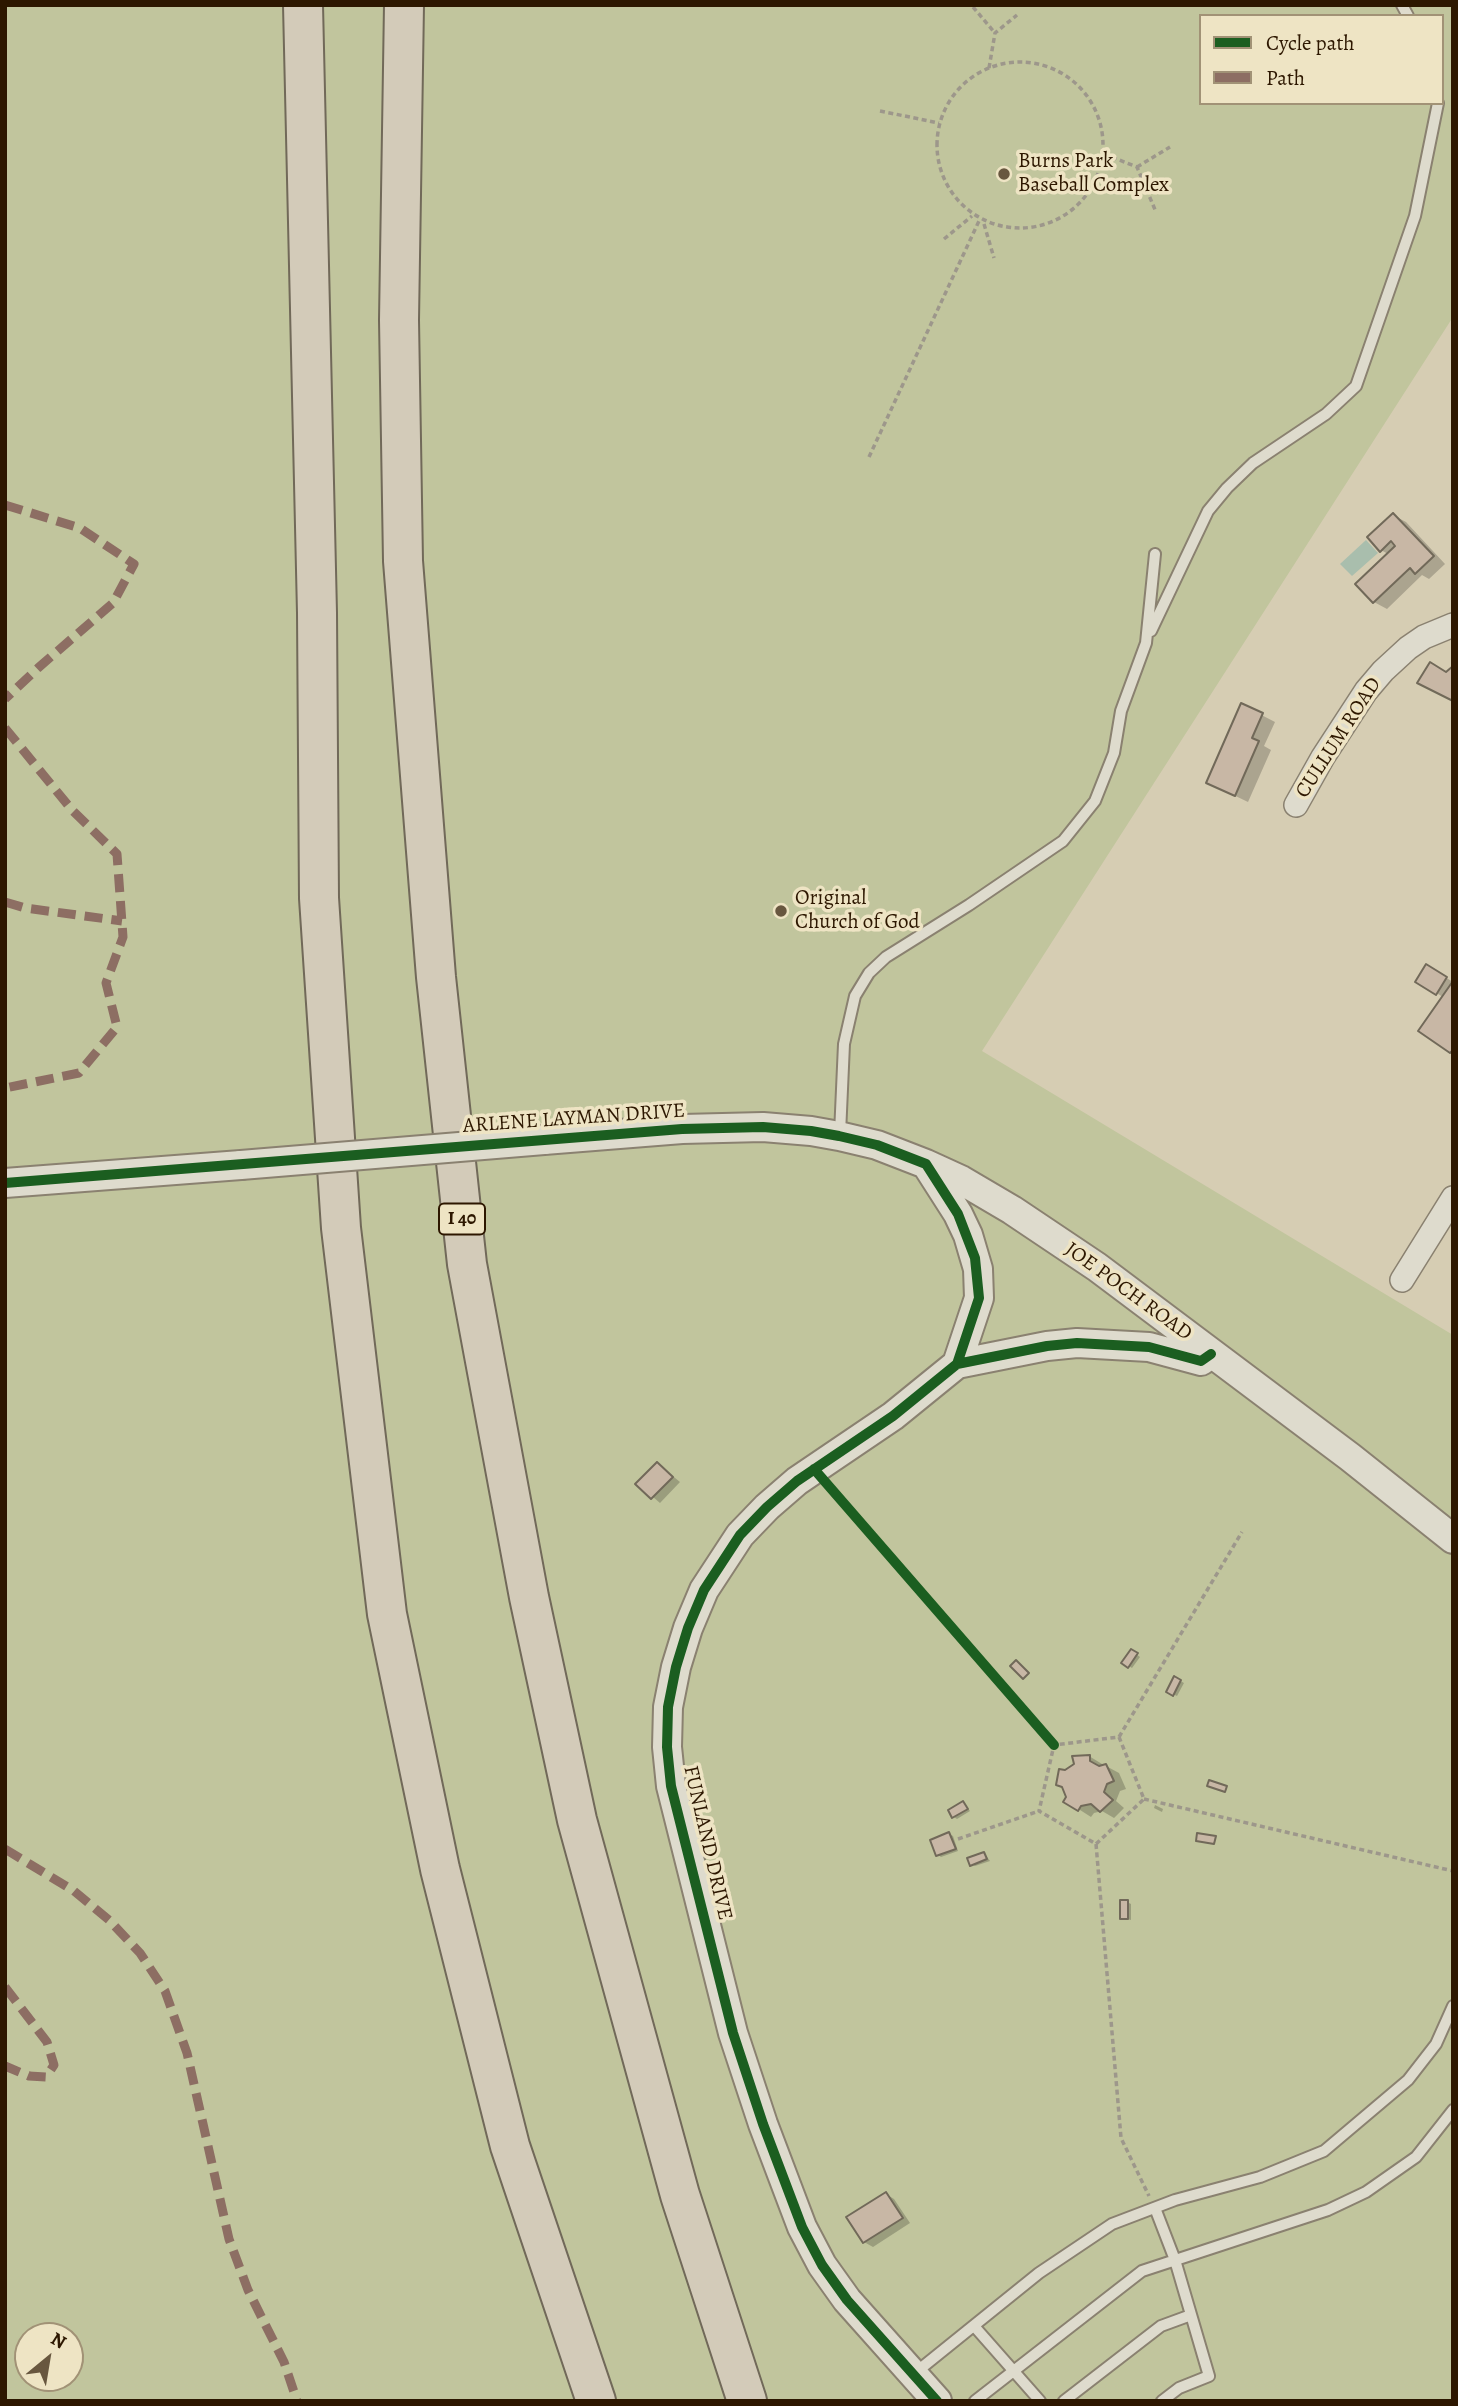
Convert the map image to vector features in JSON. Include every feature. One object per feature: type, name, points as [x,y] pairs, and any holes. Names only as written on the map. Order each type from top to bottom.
[{"type":"highway","points":[[303,5],[317,613],[320,898],[341,1228],[387,1614],[440,1868],[509,2146],[596,2401]]},
{"type":"highway","name":"I 40","points":[[404,5],[399,320],[403,561],[434,964],[467,1264],[528,1597],[577,1820],[680,2195],[747,2401]]},
{"type":"street","name":"CULLUM ROAD","points":[[1296,805],[1323,757],[1366,691],[1383,671],[1424,637],[1453,625]]},
{"type":"street","name":"ARLENE LAYMAN DRIVE","points":[[5,1183],[682,1129],[763,1127],[839,1136],[877,1145],[926,1164]]},
{"type":"street","name":"JOE POCH ROAD","points":[[926,1164],[961,1180],[1097,1267],[1350,1457],[1453,1539]]},
{"type":"street","points":[[926,1164],[958,1214],[968,1235],[978,1269],[979,1298],[957,1364]]},
{"type":"street","points":[[1402,1280],[1453,1198]]},
{"type":"street","name":"FUNLAND DRIVE","points":[[937,2401],[847,2300],[822,2265],[803,2227],[763,2124],[733,2033],[671,1786],[667,1747],[668,1707],[676,1667],[693,1615],[717,1567],[740,1535],[767,1507],[797,1482],[893,1416],[957,1364],[1047,1346],[1077,1343],[1149,1348],[1201,1361],[1211,1354]]},
{"type":"lane","points":[[839,1136],[844,1044],[855,996],[869,973],[886,957],[1063,841],[1095,801],[1114,754],[1121,711],[1146,643],[1208,511],[1253,463],[1326,414],[1356,386],[1415,216],[1438,105]]},
{"type":"lane","points":[[1146,643],[1155,554]]},
{"type":"lane","points":[[914,2375],[1039,2273],[1112,2224],[1155,2208],[1260,2177],[1324,2151],[1408,2080],[1436,2045],[1453,2006]]},
{"type":"lane","points":[[975,2401],[1142,2271],[1328,2210],[1366,2192],[1416,2157],[1453,2110]]},
{"type":"lane","points":[[1155,2208],[1175,2260],[1209,2376],[1179,2388],[1162,2401]]},
{"type":"lane","points":[[1064,2401],[1161,2326],[1191,2315]]},
{"type":"lane","points":[[974,2326],[1040,2401]]},
{"type":"path","points":[[973,7],[995,33]]},
{"type":"path","points":[[989,68],[995,33],[1017,15]]},
{"type":"path","points":[[1024,61],[1052,67],[1075,82],[1093,102],[1102,127],[1104,155],[1097,180],[1082,203],[1060,219],[1034,228],[1007,228],[984,224],[972,216],[944,178],[937,151],[939,123],[951,97],[971,77],[996,65],[1024,61]]},
{"type":"path","points":[[880,111],[939,123]]},
{"type":"path","points":[[1137,167],[1170,147]]},
{"type":"path","points":[[1104,155],[1137,167],[1156,212]]},
{"type":"path","points":[[944,239],[972,216]]},
{"type":"path","points":[[869,457],[979,221]]},
{"type":"path","points":[[984,224],[994,258]]},
{"type":"path","points":[[1119,1737],[1242,1532]]},
{"type":"path","points":[[1046,1735],[1055,1745]]},
{"type":"path","points":[[1055,1745],[1119,1737]]},
{"type":"path","points":[[1119,1737],[1144,1799]]},
{"type":"path","points":[[1039,1811],[1055,1745]]},
{"type":"path","points":[[1096,1844],[1144,1799]]},
{"type":"path","points":[[1144,1799],[1453,1871]]},
{"type":"path","points":[[958,1839],[1039,1811],[1096,1844]]},
{"type":"path","points":[[1096,1844],[1121,2138],[1155,2208]]},
{"type":"green space","points":[[5,5],[1453,5],[1453,317],[982,1051],[1453,1335],[1453,2401],[5,2401]]},
{"type":"shaded area","points":[[1366,540],[1378,553],[1352,576],[1340,564]]},
{"type":"building","points":[[1393,513],[1434,556],[1415,574],[1410,568],[1373,603],[1355,584],[1395,546],[1391,541],[1380,552],[1367,537]]},
{"type":"building","points":[[1430,662],[1446,672],[1453,666],[1453,701],[1417,683]]},
{"type":"building","points":[[1241,703],[1263,713],[1252,738],[1259,741],[1235,796],[1206,783]]},
{"type":"building","points":[[1426,964],[1447,977],[1436,995],[1415,982]]},
{"type":"building","points":[[1453,981],[1453,1050],[1450,1053],[1418,1031]]},
{"type":"building","points":[[657,1462],[673,1477],[651,1499],[635,1484]]},
{"type":"building","points":[[1131,1649],[1138,1653],[1128,1668],[1121,1663]]},
{"type":"building","points":[[1016,1660],[1029,1673],[1023,1679],[1010,1666]]},
{"type":"building","points":[[1174,1676],[1181,1680],[1173,1696],[1166,1692]]},
{"type":"building","points":[[1090,1755],[1090,1761],[1099,1766],[1106,1764],[1114,1781],[1107,1784],[1104,1792],[1113,1800],[1100,1812],[1091,1804],[1081,1806],[1078,1811],[1063,1802],[1066,1797],[1062,1787],[1056,1785],[1059,1769],[1065,1770],[1074,1764],[1072,1756]]},
{"type":"building","points":[[1209,1780],[1227,1786],[1225,1792],[1207,1786]]},
{"type":"building","points":[[963,1801],[968,1809],[952,1818],[948,1810]]},
{"type":"building","points":[[949,1832],[956,1849],[936,1856],[930,1840]]},
{"type":"building","points":[[1197,1833],[1216,1836],[1214,1844],[1196,1841]]},
{"type":"building","points":[[984,1852],[987,1859],[970,1866],[967,1858]]},
{"type":"building","points":[[1120,1900],[1128,1900],[1128,1919],[1120,1919]]},
{"type":"building","points":[[886,2192],[903,2218],[863,2243],[846,2217]]},
{"type":"marked path","points":[[5,505],[80,528],[134,564],[113,603],[5,699]]},
{"type":"marked path","points":[[5,728],[72,810],[117,854],[123,937],[106,983],[117,1027],[79,1073],[5,1088]]},
{"type":"marked path","points":[[5,902],[25,908],[122,921]]},
{"type":"marked path","points":[[5,1849],[74,1891],[109,1920],[140,1953],[165,1991],[187,2053],[229,2239],[248,2290],[284,2362],[297,2401]]},
{"type":"marked path","points":[[5,1987],[47,2042],[54,2065],[46,2077],[29,2076],[5,2066]]},
{"type":"cycle path","points":[[5,1183],[682,1129],[763,1127],[839,1136],[877,1145],[926,1164],[958,1214],[975,1258],[979,1298],[957,1364]]},
{"type":"cycle path","points":[[937,2401],[847,2300],[822,2265],[802,2227],[763,2124],[733,2033],[671,1786],[667,1747],[668,1707],[676,1667],[704,1590],[740,1535],[797,1481],[893,1416],[957,1364],[1047,1346],[1077,1343],[1149,1347],[1201,1361],[1211,1354]]},
{"type":"cycle path","points":[[814,1469],[1054,1745]]},
{"type":"place","name":"Burns Park Baseball Complex","points":[[1004,174]]},
{"type":"place","name":"Original Church of God","points":[[781,911]]}]
